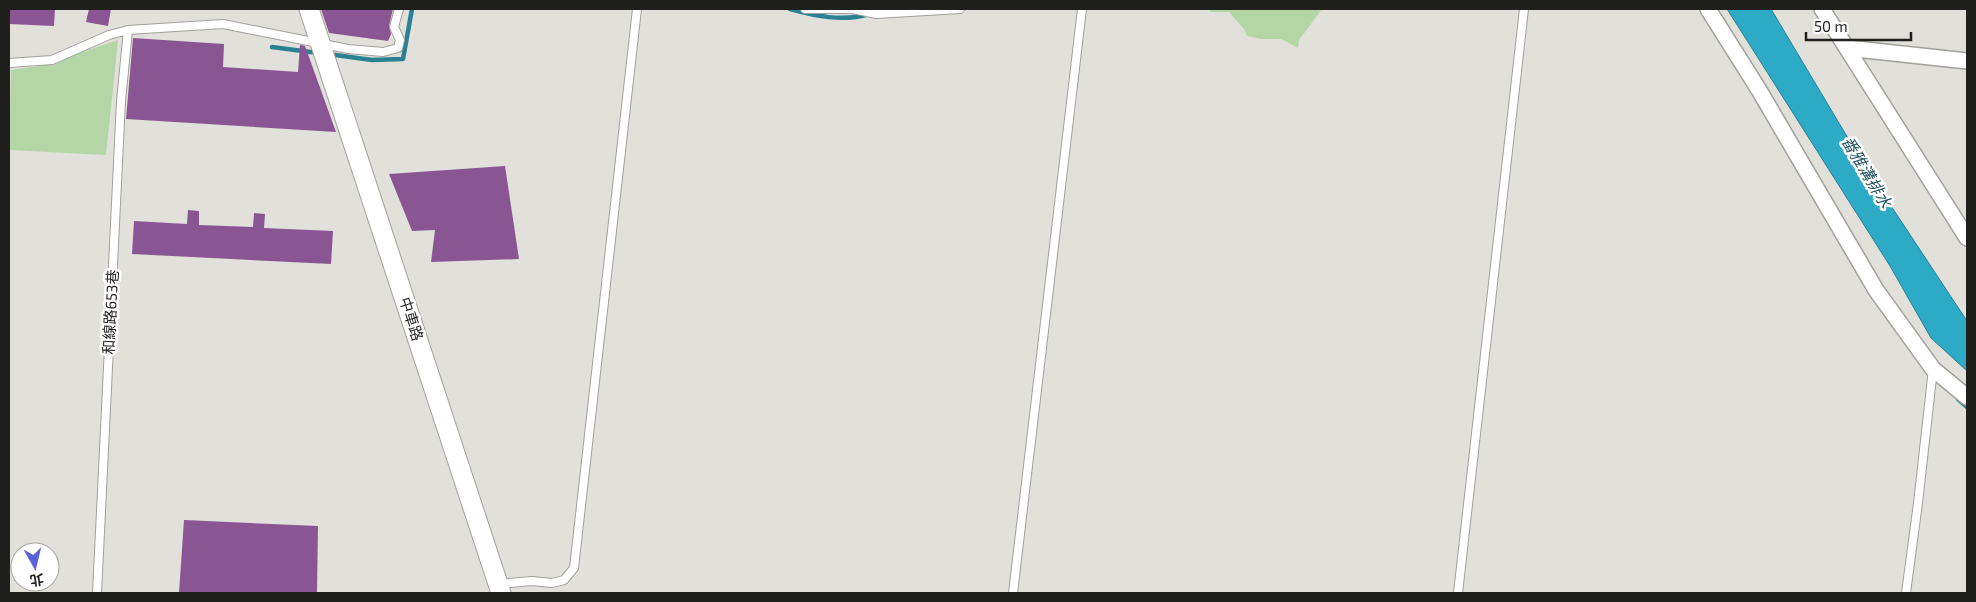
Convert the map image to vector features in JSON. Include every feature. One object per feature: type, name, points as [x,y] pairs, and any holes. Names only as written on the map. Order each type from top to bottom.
[{"type":"street","name":"中車路","points":[[310,9],[499,588]]},
{"type":"street","points":[[1708,9],[1759,90],[1876,290],[1933,369],[1967,397]]},
{"type":"street","points":[[1822,9],[1967,238]]},
{"type":"street","points":[[1847,48],[1967,62]]},
{"type":"lane","points":[[9,63],[52,60],[109,35],[128,30],[223,24],[322,45],[383,52],[398,48],[400,40],[394,27],[399,9]]},
{"type":"lane","points":[[499,588],[532,581],[552,583],[564,580],[574,568],[637,9]]},
{"type":"lane","points":[[805,9],[850,9]]},
{"type":"lane","points":[[854,9],[876,14],[960,9]]},
{"type":"lane","points":[[1012,593],[1082,9]]},
{"type":"lane","points":[[1458,593],[1524,9]]},
{"type":"lane","name":"和線路653巷","points":[[97,593],[121,101],[128,30]]},
{"type":"lane","points":[[1906,593],[1933,369]]},
{"type":"green space","points":[[1210,9],[1322,9],[1299,40],[1298,48],[1281,39],[1261,39],[1247,36],[1244,29],[1229,12],[1210,12]]},
{"type":"green space","points":[[118,40],[106,155],[9,150],[11,70],[40,66]]},
{"type":"water","name":"番雅溝排水","points":[[1727,9],[1771,9],[1864,165],[1967,321],[1967,371],[1931,338],[1890,266]]},
{"type":"building","points":[[9,9],[55,9],[54,26],[9,24]]},
{"type":"building","points":[[89,9],[111,9],[108,26],[86,22]]},
{"type":"building","points":[[321,9],[393,9],[389,26],[391,34],[388,41],[329,33]]},
{"type":"building","points":[[133,38],[224,44],[223,67],[298,72],[300,45],[305,46],[336,132],[126,119]]},
{"type":"building","points":[[505,166],[519,259],[431,262],[435,230],[412,231],[389,174]]},
{"type":"building","points":[[188,210],[199,211],[199,225],[253,227],[254,213],[265,214],[264,228],[333,231],[331,264],[132,254],[134,221],[187,224]]},
{"type":"building","points":[[184,520],[318,526],[317,593],[179,593]]},
{"type":"waterway","points":[[328,54],[372,60],[403,59],[412,9]]},
{"type":"waterway","points":[[790,9],[819,16],[839,18],[869,14]]},
{"type":"waterway","points":[[876,12],[886,9]]},
{"type":"waterway","points":[[272,47],[318,53]]},
{"type":"waterway","points":[[1958,399],[1967,407]]}]
